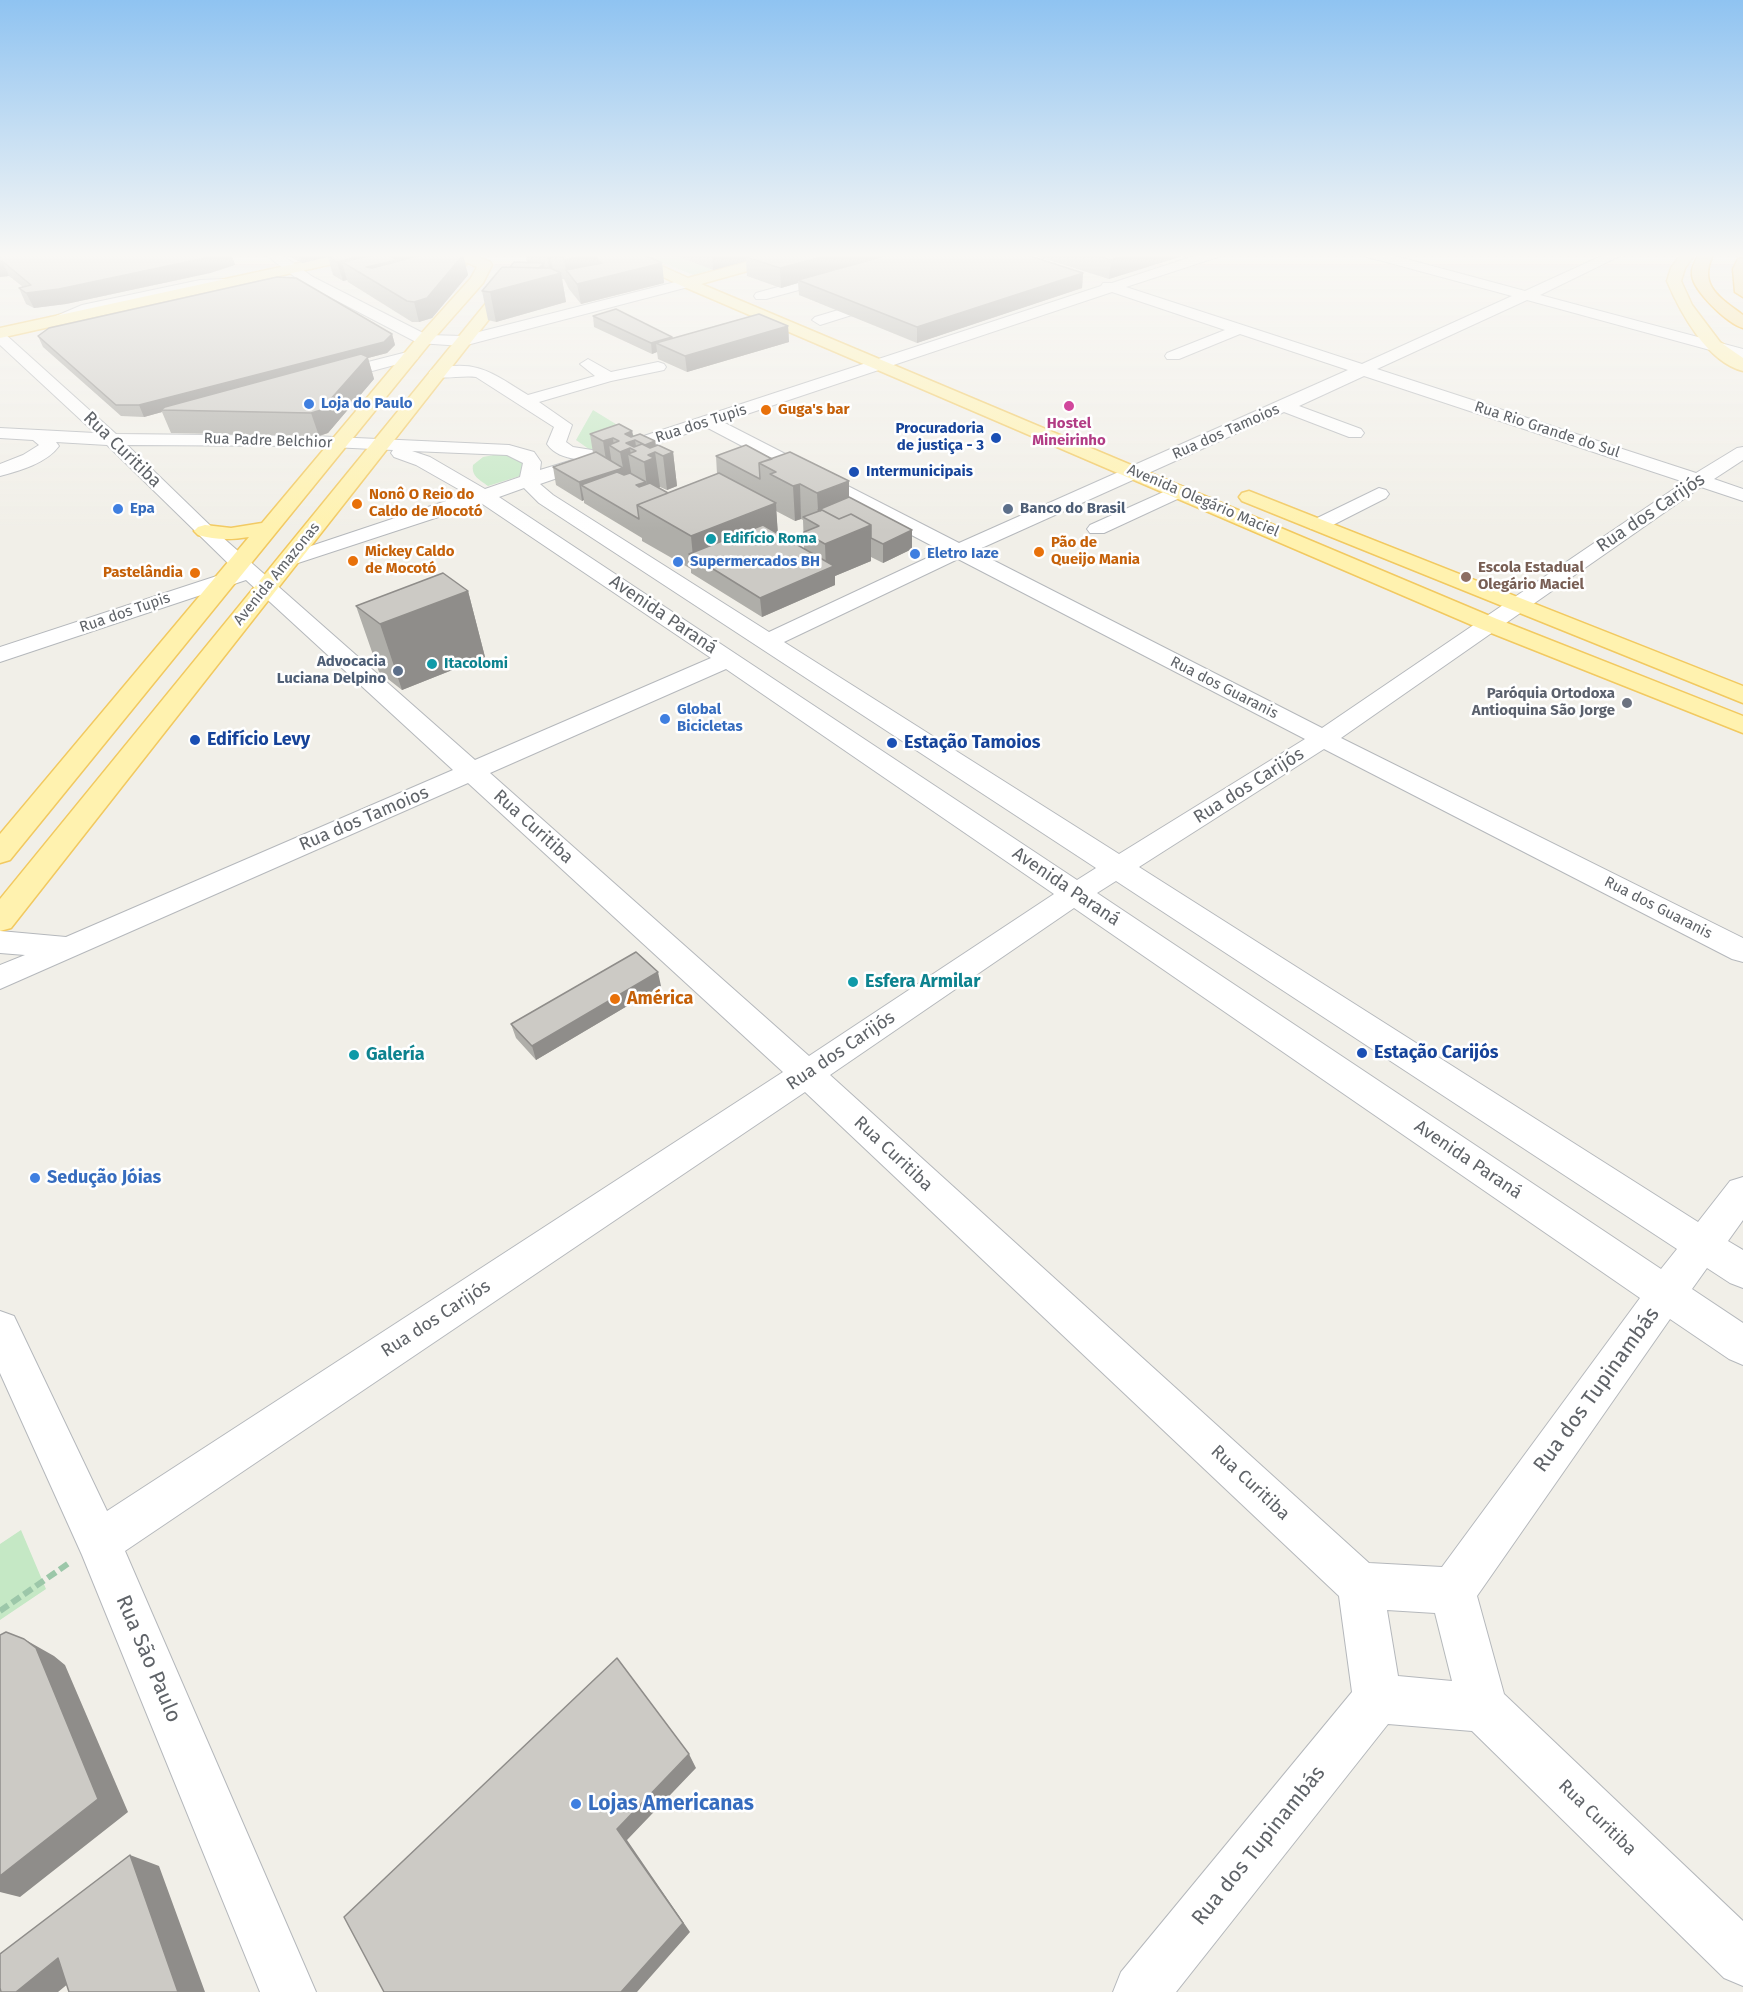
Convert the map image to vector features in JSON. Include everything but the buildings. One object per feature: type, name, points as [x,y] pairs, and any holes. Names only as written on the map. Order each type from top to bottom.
[{"type":"main road","name":"Avenida Amazonas","points":[[0,920],[247,575],[269,528],[419,346]]},
{"type":"main road","name":"Avenida Amazonas","points":[[0,853],[247,575],[288,560],[459,346]]},
{"type":"main road","name":"Avenida Olegário Maciel","points":[[857,346],[884,356],[910,377],[1138,462],[1489,624],[1743,726]]},
{"type":"main road","points":[[1714,346],[1743,366]]},
{"type":"main road","name":"Avenida Olegário Maciel","points":[[884,356],[908,356],[930,365]]},
{"type":"main road","name":"Avenida Olegário Maciel","points":[[1162,461],[1182,481]]},
{"type":"main road","name":"Avenida Olegário Maciel","points":[[1226,487],[1743,695]]},
{"type":"main road","points":[[205,531],[231,534],[269,528]]},
{"type":"street","name":"Rua Curitiba","points":[[10,346],[106,434],[247,575],[474,772],[807,1074],[1360,1584]]},
{"type":"street","points":[[908,356],[938,346]]},
{"type":"street","points":[[1173,356],[1198,346]]},
{"type":"street","name":"Rua Rio Grande do Sul","points":[[1292,346],[1743,495]]},
{"type":"street","name":"Rua dos Tamoios","points":[[768,641],[1138,462],[1162,461],[1415,346]]},
{"type":"street","points":[[1714,346],[1743,354]]},
{"type":"street","points":[[315,381],[411,356]]},
{"type":"street","name":"Rua dos Tupis","points":[[288,560],[600,458],[884,356]]},
{"type":"street","points":[[588,364],[608,377]]},
{"type":"street","points":[[526,402],[608,377],[658,367]]},
{"type":"street","points":[[438,373],[462,370],[481,373],[563,425],[556,444],[568,452],[600,458]]},
{"type":"street","points":[[890,384],[910,377]]},
{"type":"street","points":[[1284,406],[1355,434]]},
{"type":"street","points":[[37,434],[70,426],[87,417]]},
{"type":"street","name":"Avenida Paraná","points":[[401,421],[452,448]]},
{"type":"street","name":"Rua dos Guaranis","points":[[707,421],[1323,739],[1743,951]]},
{"type":"street","points":[[106,434],[154,423]]},
{"type":"street","name":"Rua Padre Belchior","points":[[0,433],[106,434],[157,442],[339,443]]},
{"type":"street","points":[[0,471],[30,459],[50,446],[37,434]]},
{"type":"street","name":"Avenida Paraná","points":[[339,443],[509,450]]},
{"type":"street","name":"Avenida Paraná","points":[[379,446],[423,461],[486,496],[1743,1346]]},
{"type":"street","points":[[486,496],[466,478],[462,471],[465,464],[481,455],[509,450],[526,456],[532,462],[529,482]]},
{"type":"street","name":"Rua dos Carijós","points":[[99,1542],[1075,894],[1323,739],[1743,452]]},
{"type":"street","points":[[1097,529],[1182,481]]},
{"type":"street","name":"Avenida Paraná","points":[[529,482],[532,489],[1743,1271]]},
{"type":"street","points":[[1318,525],[1379,494]]},
{"type":"street","name":"Rua dos Tupis","points":[[0,655],[247,575]]},
{"type":"street","name":"Rua dos Tamoios","points":[[0,978],[728,659]]},
{"type":"street","points":[[0,942],[68,948]]},
{"type":"street","name":"Rua dos Tupinambás","points":[[1453,1591],[1666,1293],[1743,1192]]},
{"type":"street","name":"Rua São Paulo","points":[[0,1329],[99,1542],[288,1992]]},
{"type":"street","points":[[1360,1584],[1453,1591],[1483,1708],[1377,1700],[1360,1584]]},
{"type":"street","name":"Rua dos Tupinambás","points":[[1141,1992],[1377,1700]]},
{"type":"street","name":"Rua Curitiba","points":[[1483,1708],[1743,1959]]},
{"type":"path","points":[[0,1611],[99,1542]]},
{"type":"green space","points":[[593,410],[637,437],[593,452],[576,440]]},
{"type":"green space","points":[[504,453],[526,463],[523,475],[488,486],[479,480],[475,475],[473,465],[483,457]]},
{"type":"green space","points":[[21,1530],[46,1589],[0,1620],[0,1544]]},
{"type":"place","name":"Loja do Paulo","points":[[309,404]]},
{"type":"place","name":"Hostel Mineirinho","points":[[1069,406]]},
{"type":"place","name":"Guga's bar","points":[[766,410]]},
{"type":"place","name":"Procuradoria de justiça - 3","points":[[996,438]]},
{"type":"place","name":"Intermunicipais","points":[[854,472]]},
{"type":"place","name":"Nonô O Reio do Caldo de Mocotó","points":[[357,504]]},
{"type":"place","name":"Epa","points":[[118,509]]},
{"type":"place","name":"Banco do Brasil","points":[[1008,509]]},
{"type":"place","name":"Edifício Roma","points":[[711,539]]},
{"type":"place","name":"Pão de Queijo Mania","points":[[1039,552]]},
{"type":"place","name":"Eletro Iaze","points":[[915,554]]},
{"type":"place","name":"Mickey Caldo de Mocotó","points":[[353,561]]},
{"type":"place","name":"Supermercados BH","points":[[678,562]]},
{"type":"place","name":"Pastelândia","points":[[195,573]]},
{"type":"place","name":"Escola Estadual Olegário Maciel","points":[[1466,577]]},
{"type":"place","name":"Itacolomi","points":[[432,664]]},
{"type":"place","name":"Advocacia Luciana Delpino","points":[[398,671]]},
{"type":"place","name":"Paróquia Ortodoxa Antioquina São Jorge","points":[[1627,703]]},
{"type":"place","name":"Global Bicicletas","points":[[665,719]]},
{"type":"place","name":"Edifício Levy","points":[[195,740]]},
{"type":"place","name":"Estação Tamoios","points":[[892,743]]},
{"type":"place","name":"Esfera Armilar","points":[[853,982]]},
{"type":"place","name":"América","points":[[615,999]]},
{"type":"place","name":"Estação Carijós","points":[[1362,1053]]},
{"type":"place","name":"Galería","points":[[354,1055]]},
{"type":"place","name":"Sedução Jóias","points":[[35,1178]]},
{"type":"place","name":"Lojas Americanas","points":[[576,1804]]}]
